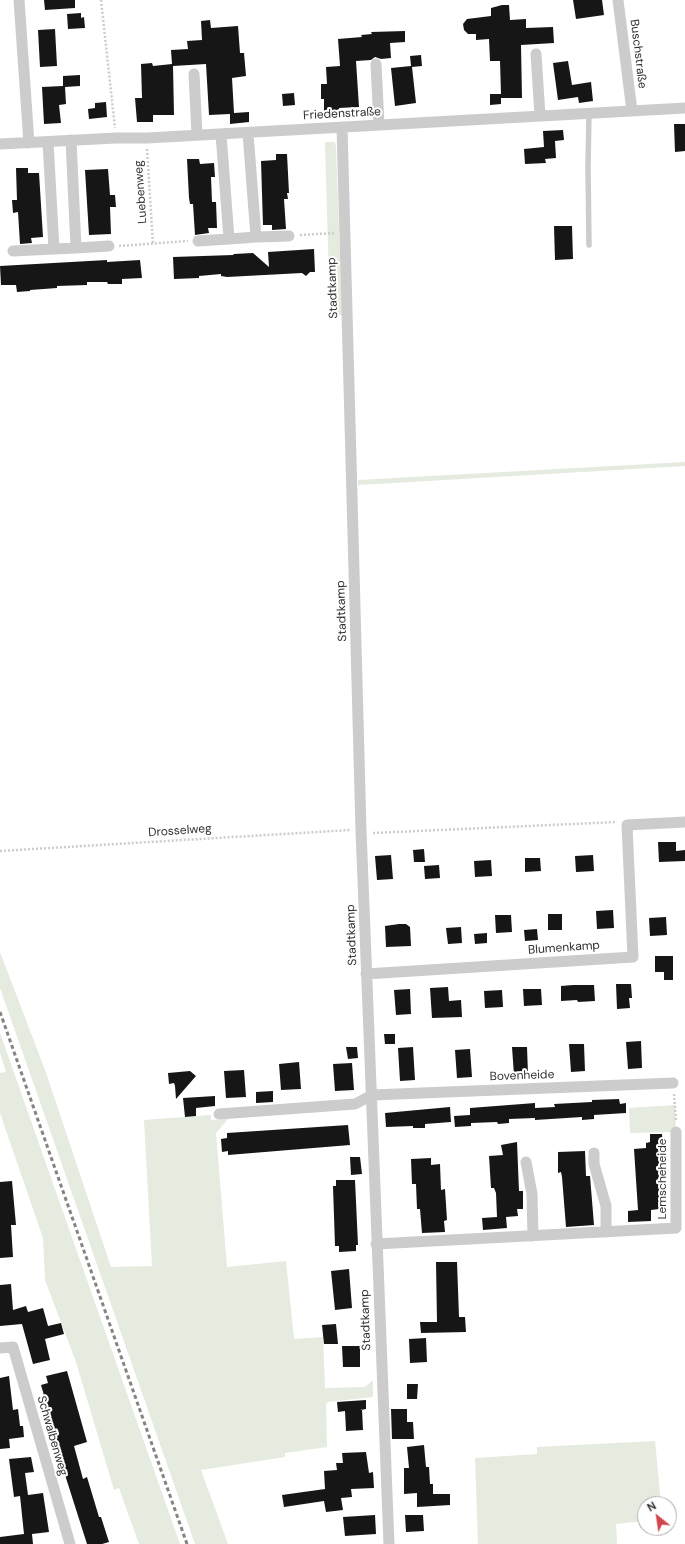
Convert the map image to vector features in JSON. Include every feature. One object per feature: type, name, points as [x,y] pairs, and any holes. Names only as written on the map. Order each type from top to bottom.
[{"type":"street","points":[[19,0],[30,143]]},
{"type":"street","name":"Buschstraße","points":[[618,0],[632,111]]},
{"type":"street","points":[[536,54],[540,116]]},
{"type":"street","points":[[376,64],[379,125]]},
{"type":"street","points":[[194,74],[197,135]]},
{"type":"street","name":"Friedenstraße","points":[[0,144],[248,133],[685,108]]},
{"type":"street","name":"Stadtkamp","points":[[342,127],[361,830],[372,1095],[376,1244],[389,1544]]},
{"type":"street","points":[[248,133],[256,237]]},
{"type":"street","points":[[221,134],[229,239]]},
{"type":"street","points":[[71,140],[76,248]]},
{"type":"street","points":[[48,142],[54,249]]},
{"type":"street","points":[[198,240],[289,236]]},
{"type":"street","points":[[13,251],[109,246]]},
{"type":"street","points":[[627,825],[685,822]]},
{"type":"street","name":"Blumenkamp","points":[[366,974],[633,957],[627,825]]},
{"type":"street","name":"Bovenheide","points":[[372,1095],[673,1083]]},
{"type":"street","points":[[219,1114],[355,1104],[372,1095]]},
{"type":"street","name":"Lemscheheide","points":[[376,1244],[676,1228],[676,1132]]},
{"type":"street","points":[[594,1153],[594,1164],[606,1206],[606,1232]]},
{"type":"street","points":[[526,1162],[532,1194],[533,1236]]},
{"type":"street","name":"Schwalbenweg","points":[[0,1348],[13,1347],[70,1544]]},
{"type":"lane","points":[[588,245],[589,113]]},
{"type":"path","points":[[101,0],[116,138]]},
{"type":"path","name":"Luebenweg","points":[[146,138],[153,244]]},
{"type":"path","points":[[289,236],[345,233]]},
{"type":"path","points":[[109,246],[198,240]]},
{"type":"path","points":[[361,830],[370,833],[615,821],[627,825]]},
{"type":"path","name":"Drosselweg","points":[[0,851],[361,830]]},
{"type":"path","points":[[673,1083],[676,1132]]},
{"type":"shaded area","points":[[325,142],[335,142],[336,147],[342,315],[330,316]]},
{"type":"shaded area","points":[[685,462],[685,466],[358,485],[358,480]]},
{"type":"shaded area","points":[[0,952],[45,1070],[111,1267],[152,1266],[144,1120],[211,1115],[211,1120],[228,1119],[216,1133],[227,1267],[286,1261],[294,1339],[323,1337],[325,1388],[365,1387],[373,1380],[373,1397],[328,1402],[326,1405],[327,1447],[285,1453],[285,1457],[201,1470],[228,1544],[195,1544],[0,988]]},
{"type":"shaded area","points":[[0,1033],[180,1544],[139,1544],[119,1488],[114,1490],[76,1362],[45,1280],[43,1238],[0,1113],[0,1073],[6,1072],[0,1053]]},
{"type":"shaded area","points":[[675,1105],[676,1132],[630,1133],[629,1108]]},
{"type":"shaded area","points":[[655,1441],[660,1496],[637,1496],[637,1522],[616,1524],[617,1544],[478,1544],[475,1458],[537,1454],[537,1447]]},
{"type":"building","points":[[44,0],[75,0],[75,8],[45,10]]},
{"type":"building","points":[[573,0],[602,0],[604,15],[576,19]]},
{"type":"building","points":[[509,5],[510,20],[526,19],[526,28],[553,27],[554,43],[521,45],[522,98],[501,98],[501,104],[490,105],[490,94],[501,94],[500,61],[490,61],[489,39],[476,40],[476,34],[468,34],[464,30],[463,24],[467,19],[491,16],[491,8]]},
{"type":"building","points":[[81,13],[81,18],[84,17],[85,28],[68,29],[67,14]]},
{"type":"building","points":[[210,20],[211,28],[238,26],[240,53],[244,53],[246,76],[232,78],[234,113],[249,112],[249,122],[230,124],[230,114],[209,115],[206,64],[173,66],[174,115],[153,115],[153,122],[137,122],[135,98],[142,98],[141,64],[152,63],[153,66],[172,64],[171,50],[188,49],[187,41],[202,40],[201,21]]},
{"type":"building","points":[[55,29],[57,66],[40,67],[38,30]]},
{"type":"building","points":[[405,31],[405,42],[390,43],[391,58],[381,59],[375,57],[371,60],[356,61],[359,107],[339,108],[340,114],[324,115],[324,99],[321,99],[321,84],[327,84],[326,67],[340,66],[338,39],[362,37],[361,35],[372,34],[371,32]]},
{"type":"building","points":[[421,55],[422,66],[412,67],[416,103],[395,106],[391,68],[411,66],[410,56]]},
{"type":"building","points":[[568,61],[572,85],[591,82],[593,101],[579,103],[578,97],[558,100],[553,63]]},
{"type":"building","points":[[80,75],[80,86],[65,87],[66,104],[59,105],[61,123],[44,124],[42,87],[63,86],[63,76]]},
{"type":"building","points":[[294,93],[295,105],[283,106],[282,94]]},
{"type":"building","points":[[106,102],[107,117],[89,119],[88,109],[95,108],[95,103]]},
{"type":"building","points":[[674,124],[685,124],[685,151],[675,152]]},
{"type":"building","points":[[563,130],[564,140],[555,141],[556,158],[545,159],[546,163],[525,164],[524,149],[544,147],[543,131]]},
{"type":"building","points":[[276,154],[287,154],[289,193],[287,193],[288,199],[284,199],[286,229],[272,230],[272,225],[263,225],[261,161],[276,160]]},
{"type":"building","points":[[187,159],[199,159],[200,164],[214,163],[215,177],[211,177],[212,202],[216,202],[217,228],[208,228],[209,233],[195,235],[193,204],[190,204],[189,198]]},
{"type":"building","points":[[16,168],[28,168],[28,173],[39,173],[43,237],[31,238],[32,243],[20,244],[18,212],[13,213],[12,200],[17,200]]},
{"type":"building","points":[[108,169],[110,195],[115,195],[116,207],[110,207],[111,234],[89,235],[85,170]]},
{"type":"building","points":[[554,226],[572,226],[573,259],[555,260]]},
{"type":"building","points":[[314,249],[315,272],[310,272],[306,276],[302,273],[227,277],[221,276],[221,274],[199,276],[199,278],[174,279],[173,257],[253,253],[269,267],[268,252]]},
{"type":"building","points":[[107,260],[107,262],[140,260],[142,278],[122,279],[122,284],[87,282],[87,285],[57,286],[57,288],[17,292],[16,285],[1,285],[0,266]]},
{"type":"building","points":[[658,842],[676,842],[676,851],[685,850],[685,861],[659,862]]},
{"type":"building","points":[[424,849],[425,862],[414,862],[413,850]]},
{"type":"building","points":[[391,855],[393,879],[377,880],[375,856]]},
{"type":"building","points":[[593,855],[594,871],[576,872],[575,856]]},
{"type":"building","points":[[525,858],[540,858],[541,871],[525,872]]},
{"type":"building","points":[[491,860],[492,876],[475,877],[474,861]]},
{"type":"building","points":[[439,865],[440,878],[425,879],[424,866]]},
{"type":"building","points":[[613,910],[614,928],[597,929],[596,911]]},
{"type":"building","points":[[548,914],[562,914],[562,930],[548,930]]},
{"type":"building","points":[[495,915],[511,915],[512,932],[496,933]]},
{"type":"building","points":[[666,917],[667,935],[650,936],[649,918]]},
{"type":"building","points":[[406,924],[410,927],[411,946],[386,947],[385,926]]},
{"type":"building","points":[[461,927],[462,943],[448,944],[446,928]]},
{"type":"building","points":[[537,929],[538,940],[525,941],[524,930]]},
{"type":"building","points":[[487,933],[487,943],[475,944],[474,934]]},
{"type":"building","points":[[655,956],[673,956],[673,980],[664,980],[664,972],[655,972]]},
{"type":"building","points":[[616,984],[631,984],[632,998],[629,998],[630,1008],[617,1009]]},
{"type":"building","points":[[594,985],[595,1001],[561,1001],[561,986]]},
{"type":"building","points":[[448,987],[449,1001],[461,1000],[462,1017],[432,1018],[430,988]]},
{"type":"building","points":[[410,989],[411,1014],[396,1015],[394,990]]},
{"type":"building","points":[[523,989],[541,989],[542,1005],[524,1006]]},
{"type":"building","points":[[502,990],[503,1007],[485,1008],[484,991]]},
{"type":"building","points":[[384,1034],[395,1034],[395,1044],[385,1044]]},
{"type":"building","points":[[641,1041],[642,1068],[628,1069],[626,1042]]},
{"type":"building","points":[[569,1044],[584,1044],[585,1071],[571,1072]]},
{"type":"building","points":[[346,1047],[357,1047],[358,1058],[348,1059]]},
{"type":"building","points":[[413,1047],[415,1080],[400,1081],[398,1048]]},
{"type":"building","points":[[512,1047],[527,1047],[528,1074],[514,1075]]},
{"type":"building","points":[[470,1049],[472,1077],[457,1078],[455,1050]]},
{"type":"building","points":[[299,1062],[301,1089],[281,1090],[279,1064]]},
{"type":"building","points":[[352,1063],[354,1090],[335,1091],[333,1064]]},
{"type":"building","points":[[244,1070],[246,1097],[226,1098],[224,1071]]},
{"type":"building","points":[[190,1071],[196,1076],[176,1099],[175,1086],[174,1083],[169,1084],[168,1073]]},
{"type":"building","points":[[273,1091],[273,1102],[256,1103],[256,1092]]},
{"type":"building","points":[[215,1096],[215,1106],[196,1108],[196,1116],[185,1117],[183,1098]]},
{"type":"building","points":[[619,1099],[620,1104],[626,1103],[626,1113],[594,1115],[594,1119],[582,1120],[582,1117],[535,1120],[535,1118],[509,1119],[509,1123],[471,1123],[471,1126],[455,1127],[454,1116],[470,1115],[470,1108],[535,1103],[535,1108],[555,1107],[554,1104]]},
{"type":"building","points":[[450,1107],[451,1122],[425,1124],[425,1128],[413,1128],[413,1126],[386,1127],[385,1113]]},
{"type":"building","points":[[348,1125],[350,1145],[228,1155],[228,1151],[222,1152],[221,1139],[227,1138],[227,1133]]},
{"type":"building","points":[[650,1134],[662,1134],[663,1148],[659,1148],[659,1167],[664,1167],[665,1202],[659,1202],[659,1209],[651,1210],[651,1221],[628,1222],[628,1211],[638,1210],[634,1149],[646,1148],[646,1143],[650,1142]]},
{"type":"building","points":[[517,1142],[519,1191],[523,1191],[523,1209],[517,1209],[518,1216],[506,1217],[507,1228],[483,1230],[482,1218],[497,1217],[496,1193],[494,1188],[491,1188],[489,1156],[503,1155],[501,1145]]},
{"type":"building","points":[[585,1151],[586,1176],[590,1176],[594,1225],[566,1227],[562,1177],[561,1172],[558,1173],[558,1152]]},
{"type":"building","points":[[350,1157],[360,1157],[362,1174],[351,1175]]},
{"type":"building","points":[[431,1158],[431,1165],[440,1164],[441,1190],[445,1189],[447,1220],[444,1221],[445,1232],[422,1233],[420,1209],[417,1209],[416,1184],[412,1184],[411,1159]]},
{"type":"building","points":[[336,1180],[355,1180],[358,1245],[356,1245],[356,1251],[339,1252],[339,1246],[335,1246],[333,1186],[336,1186]]},
{"type":"building","points":[[12,1181],[16,1225],[11,1225],[13,1257],[0,1258],[0,1182]]},
{"type":"building","points":[[436,1262],[457,1262],[459,1317],[465,1317],[466,1332],[421,1333],[420,1322],[437,1322]]},
{"type":"building","points":[[349,1269],[352,1308],[335,1310],[331,1271]]},
{"type":"building","points":[[11,1284],[13,1310],[26,1306],[28,1312],[43,1308],[48,1326],[61,1323],[64,1334],[45,1339],[50,1360],[33,1364],[22,1324],[0,1326],[0,1285]]},
{"type":"building","points":[[336,1324],[338,1344],[324,1344],[322,1325]]},
{"type":"building","points":[[426,1338],[427,1362],[410,1363],[409,1339]]},
{"type":"building","points":[[342,1346],[360,1346],[360,1367],[343,1367]]},
{"type":"building","points":[[67,1371],[87,1442],[74,1446],[83,1479],[87,1477],[99,1517],[101,1517],[109,1542],[102,1544],[87,1544],[61,1461],[63,1461],[41,1385],[48,1383],[46,1376]]},
{"type":"building","points":[[9,1376],[13,1410],[18,1409],[20,1426],[23,1426],[24,1437],[9,1439],[10,1448],[0,1449],[0,1378]]},
{"type":"building","points":[[407,1384],[418,1384],[417,1399],[407,1399]]},
{"type":"building","points":[[366,1400],[366,1409],[362,1410],[363,1430],[346,1431],[345,1411],[338,1412],[337,1402]]},
{"type":"building","points":[[391,1409],[407,1409],[407,1422],[413,1422],[414,1439],[392,1439]]},
{"type":"building","points":[[424,1445],[426,1467],[429,1467],[430,1484],[433,1484],[433,1494],[450,1494],[450,1505],[417,1507],[417,1493],[404,1494],[404,1468],[409,1468],[407,1447]]},
{"type":"building","points":[[366,1452],[369,1473],[373,1472],[374,1488],[351,1489],[352,1497],[341,1498],[343,1510],[326,1512],[324,1501],[284,1507],[282,1495],[325,1489],[324,1471],[337,1470],[336,1463],[343,1463],[342,1453]]},
{"type":"building","points":[[31,1457],[34,1472],[25,1473],[28,1495],[43,1493],[49,1532],[32,1534],[33,1544],[0,1544],[0,1537],[24,1534],[20,1496],[14,1497],[9,1459]]},
{"type":"building","points":[[375,1515],[376,1534],[345,1536],[343,1517]]},
{"type":"building","points":[[405,1515],[423,1515],[424,1531],[406,1532]]},
{"type":"railway","points":[[0,1012],[187,1544]]}]
